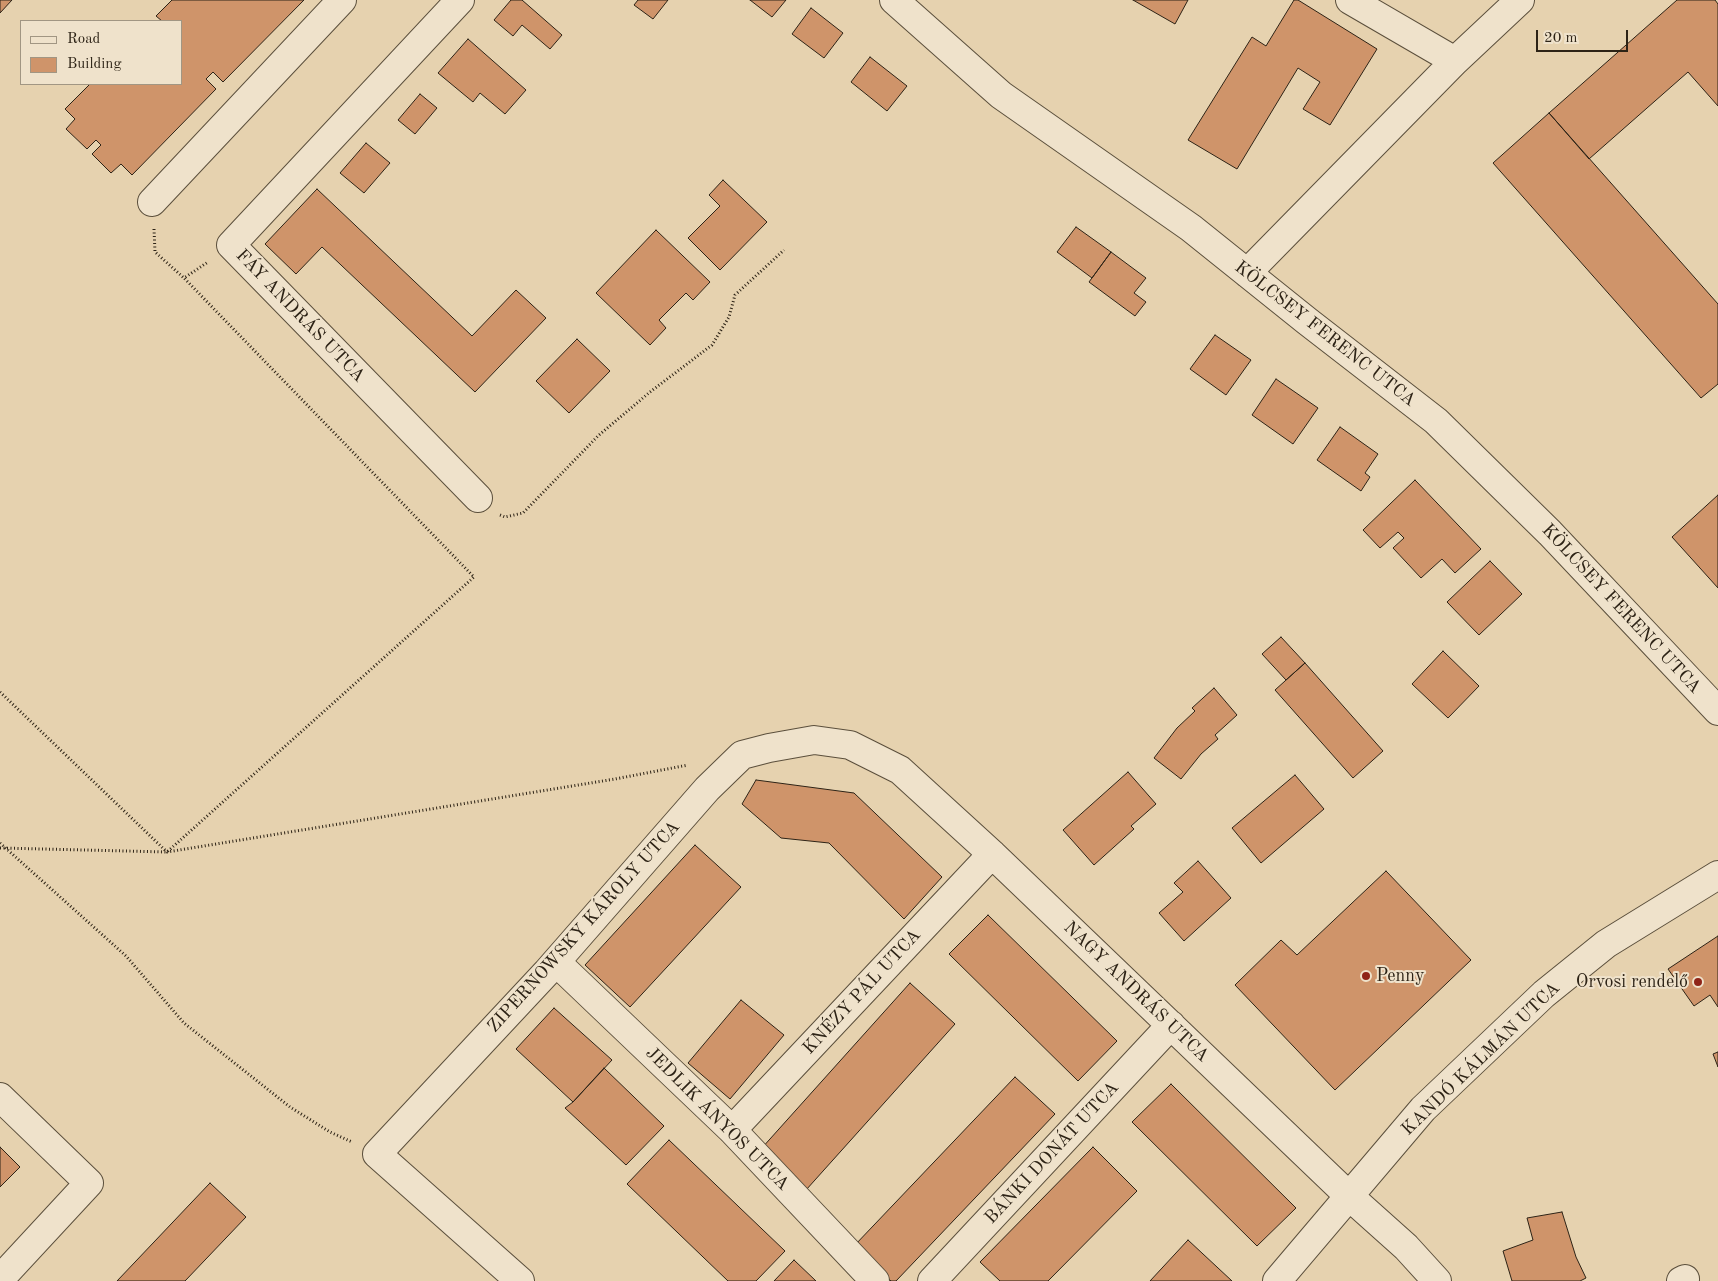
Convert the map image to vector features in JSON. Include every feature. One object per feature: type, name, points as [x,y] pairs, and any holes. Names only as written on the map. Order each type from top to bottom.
[{"type":"street","points":[[152,202],[342,0]]},
{"type":"street","name":"FÁY ANDRÁS UTCA","points":[[460,0],[231,245],[478,498]]},
{"type":"street","name":"KÖLCSEY FERENC UTCA","points":[[894,0],[1001,95],[1192,228],[1436,421],[1550,533],[1718,711]]},
{"type":"street","points":[[1350,0],[1455,61]]},
{"type":"street","points":[[1247,273],[1455,61],[1520,0]]},
{"type":"street","name":"NAGY ANDRÁS UTCA","points":[[814,740],[850,746],[900,770],[992,854],[1349,1196],[1406,1247],[1437,1281]]},
{"type":"street","name":"ZIPERNOWSKY KÁROLY UTCA","points":[[377,1154],[556,962],[707,789],[742,755],[814,740]]},
{"type":"street","name":"KNÉZY PÁL UTCA","points":[[732,1130],[992,854]]},
{"type":"street","name":"KANDÓ KÁLMÁN UTCA","points":[[1277,1281],[1423,1109],[1544,994],[1606,944],[1718,875]]},
{"type":"street","name":"JEDLIK ÁNYOS UTCA","points":[[556,962],[732,1130],[875,1281]]},
{"type":"street","name":"BÁNKI DONÁT UTCA","points":[[932,1281],[1171,1025]]},
{"type":"street","points":[[0,1097],[89,1183],[0,1279]]},
{"type":"street","points":[[377,1154],[520,1281]]},
{"type":"path","points":[[152,202],[155,252],[184,278],[474,577],[167,852]]},
{"type":"path","points":[[184,278],[231,245]]},
{"type":"path","points":[[478,498],[494,513],[505,517],[523,513],[599,435],[650,392],[712,345],[728,317],[735,295],[784,250]]},
{"type":"path","points":[[0,692],[167,852]]},
{"type":"path","points":[[0,848],[167,852],[615,779],[694,764]]},
{"type":"path","points":[[0,843],[126,956],[184,1023],[290,1107],[330,1132],[377,1154]]},
{"type":"building","points":[[0,0],[12,0],[0,13]]},
{"type":"building","points":[[172,0],[304,0],[223,82],[213,72],[206,79],[216,89],[132,175],[121,164],[111,173],[92,154],[101,145],[96,140],[87,149],[66,129],[75,119],[65,109],[89,85],[182,85],[182,20],[161,20],[156,16]]},
{"type":"building","points":[[511,0],[522,0],[562,35],[550,49],[522,25],[513,36],[494,20]]},
{"type":"building","points":[[638,0],[668,0],[653,19],[634,5]]},
{"type":"building","points":[[750,0],[786,0],[772,17]]},
{"type":"building","points":[[1133,0],[1188,0],[1175,24]]},
{"type":"building","points":[[1294,0],[1298,0],[1377,49],[1330,125],[1303,109],[1320,82],[1298,68],[1237,169],[1188,140],[1252,37],[1266,46]]},
{"type":"building","points":[[1677,0],[1715,0],[1718,4],[1718,106],[1688,72],[1589,159],[1549,113]]},
{"type":"building","points":[[811,8],[843,33],[824,58],[792,34]]},
{"type":"building","points":[[468,39],[526,90],[505,114],[480,93],[473,102],[438,73]]},
{"type":"building","points":[[870,57],[907,86],[887,111],[851,82]]},
{"type":"building","points":[[420,94],[437,108],[415,134],[398,120]]},
{"type":"building","points":[[1549,113],[1718,304],[1718,384],[1701,398],[1493,163]]},
{"type":"building","points":[[366,143],[390,163],[364,193],[340,173]]},
{"type":"building","points":[[723,180],[767,222],[720,270],[688,238],[720,206],[709,195]]},
{"type":"building","points":[[317,189],[472,336],[516,290],[546,318],[475,392],[322,247],[296,274],[265,244]]},
{"type":"building","points":[[1076,227],[1111,252],[1092,278],[1057,252]]},
{"type":"building","points":[[656,230],[710,282],[693,300],[686,293],[659,320],[666,328],[650,345],[596,293]]},
{"type":"building","points":[[1111,252],[1146,278],[1134,293],[1146,302],[1135,316],[1089,282]]},
{"type":"building","points":[[1215,335],[1251,360],[1226,395],[1190,369]]},
{"type":"building","points":[[577,339],[610,371],[569,413],[536,381]]},
{"type":"building","points":[[1276,379],[1318,408],[1293,444],[1252,415]]},
{"type":"building","points":[[1340,427],[1378,454],[1365,473],[1370,477],[1361,491],[1317,460]]},
{"type":"building","points":[[1415,480],[1481,549],[1455,573],[1442,559],[1421,578],[1393,548],[1404,538],[1398,532],[1380,548],[1363,530]]},
{"type":"building","points":[[1718,495],[1718,588],[1672,537]]},
{"type":"building","points":[[1490,561],[1522,594],[1479,635],[1447,602]]},
{"type":"building","points":[[1281,637],[1305,663],[1286,680],[1262,654]]},
{"type":"building","points":[[1443,651],[1479,686],[1448,718],[1412,684]]},
{"type":"building","points":[[1305,663],[1383,751],[1353,778],[1275,690]]},
{"type":"building","points":[[1214,688],[1237,715],[1215,735],[1218,739],[1201,754],[1181,779],[1154,758],[1177,728],[1195,711],[1192,708]]},
{"type":"building","points":[[1128,772],[1156,804],[1131,826],[1134,829],[1094,865],[1063,830]]},
{"type":"building","points":[[1295,775],[1324,809],[1261,863],[1232,828]]},
{"type":"building","points":[[756,780],[854,793],[942,877],[904,919],[829,843],[781,838],[742,804]]},
{"type":"building","points":[[695,845],[741,887],[630,1007],[585,965]]},
{"type":"building","points":[[1198,861],[1231,898],[1184,941],[1159,913],[1183,892],[1174,883]]},
{"type":"building","points":[[1386,871],[1471,960],[1335,1090],[1235,985],[1281,940],[1297,955]]},
{"type":"building","points":[[988,915],[1117,1041],[1078,1081],[949,954]]},
{"type":"building","name":"Orvosi rendelő","points":[[1718,936],[1718,1007],[1710,995],[1694,1006],[1668,969]]},
{"type":"building","points":[[910,983],[955,1024],[806,1190],[761,1149]]},
{"type":"building","points":[[741,1000],[784,1035],[730,1099],[688,1063]]},
{"type":"building","points":[[554,1008],[612,1060],[573,1102],[516,1049]]},
{"type":"building","points":[[1718,1052],[1718,1067],[1713,1054]]},
{"type":"building","points":[[604,1068],[664,1126],[626,1165],[565,1108],[573,1102]]},
{"type":"building","points":[[1015,1077],[1055,1114],[896,1281],[891,1281],[854,1246]]},
{"type":"building","points":[[1171,1084],[1296,1208],[1257,1246],[1132,1122]]},
{"type":"building","points":[[669,1140],[785,1251],[756,1281],[728,1281],[627,1184]]},
{"type":"building","points":[[0,1147],[20,1167],[0,1187]]},
{"type":"building","points":[[1093,1147],[1137,1191],[1048,1281],[1000,1281],[980,1262]]},
{"type":"building","points":[[210,1183],[246,1217],[185,1281],[117,1281]]},
{"type":"building","points":[[1562,1212],[1576,1257],[1586,1278],[1580,1281],[1512,1281],[1503,1251],[1533,1240],[1527,1218]]},
{"type":"building","points":[[1188,1240],[1232,1281],[1150,1281]]},
{"type":"building","points":[[794,1260],[816,1281],[774,1281]]},
{"type":"place","name":"Penny","points":[[1366,976]]},
{"type":"place","name":"Orvosi rendelő","points":[[1698,982]]}]
